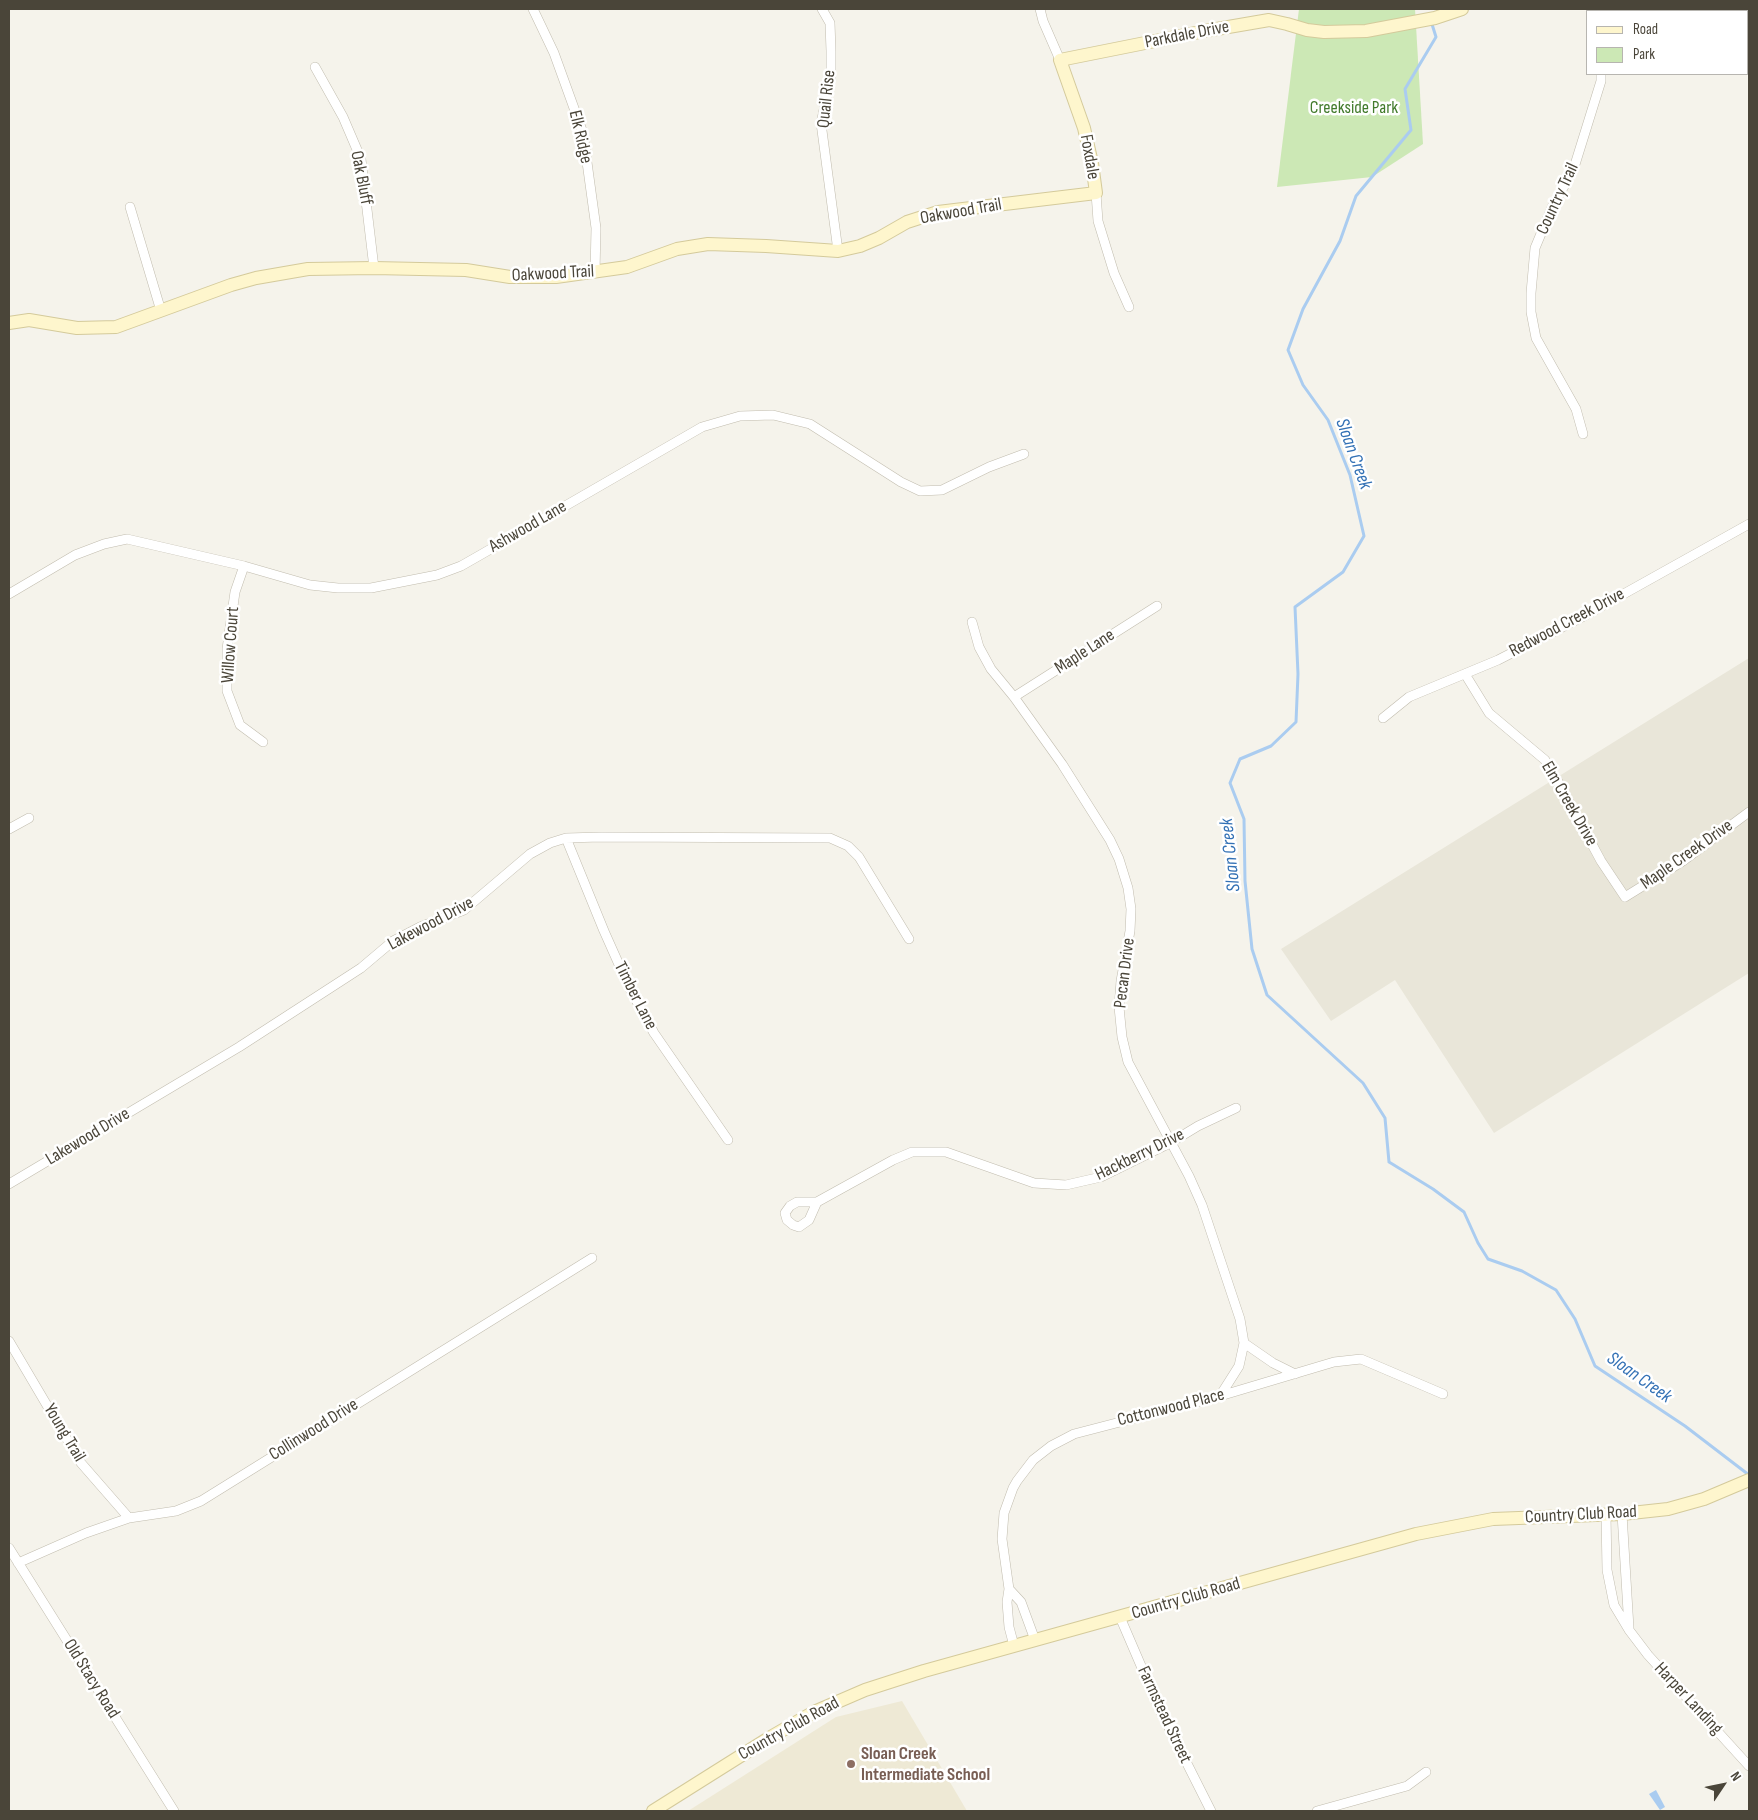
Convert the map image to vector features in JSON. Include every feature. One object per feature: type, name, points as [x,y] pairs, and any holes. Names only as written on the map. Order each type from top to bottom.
[{"type":"street","name":"Elk Ridge","points":[[534,9],[554,53],[583,133],[596,228],[595,273]]},
{"type":"street","name":"Quail Rise","points":[[822,9],[830,24],[831,77],[821,123],[838,251]]},
{"type":"street","name":"Foxdale","points":[[1040,9],[1084,128],[1092,162],[1098,221],[1114,273],[1129,307]]},
{"type":"street","name":"Parkdale Drive","points":[[1060,60],[1269,20],[1307,30],[1324,32],[1366,31],[1435,18],[1462,9]]},
{"type":"street","points":[[1683,9],[1701,10]]},
{"type":"street","name":"Oak Bluff","points":[[315,67],[343,117],[361,159],[374,268]]},
{"type":"street","name":"Country Trail","points":[[1584,434],[1576,410],[1536,338],[1531,312],[1531,293],[1534,248],[1553,205],[1573,171],[1602,75]]},
{"type":"street","name":"Oakwood Trail","points":[[9,323],[29,320],[76,328],[116,327],[231,285],[285,272],[308,269],[466,270],[510,278],[530,278],[595,273],[627,267],[677,248],[708,244],[838,251],[860,246],[879,238],[907,222],[938,212],[1096,193]]},
{"type":"street","points":[[130,206],[161,311]]},
{"type":"street","name":"Ashwood Lane","points":[[9,594],[75,554],[104,544],[127,539],[244,566],[310,585],[338,588],[371,588],[437,575],[461,566],[702,427],[740,416],[773,415],[810,424],[901,482],[920,491],[942,490],[989,467],[1024,454]]},
{"type":"street","name":"Redwood Creek Drive","points":[[1383,718],[1409,697],[1498,660],[1577,620],[1749,524]]},
{"type":"street","name":"Willow Court","points":[[244,566],[235,592],[227,649],[227,691],[240,725],[263,742]]},
{"type":"street","name":"Maple Lane","points":[[1014,697],[1156,606]]},
{"type":"street","name":"Pecan Drive","points":[[972,622],[979,647],[991,669],[1014,697],[1062,764],[1110,840],[1119,859],[1128,888],[1131,909],[1130,930],[1120,998],[1122,1037],[1128,1062],[1202,1206],[1240,1319],[1244,1343],[1240,1366],[1220,1396]]},
{"type":"street","name":"Elm Creek Drive","points":[[1465,674],[1489,713],[1545,760],[1565,792],[1601,861],[1625,897]]},
{"type":"street","name":"Maple Creek Drive","points":[[1625,897],[1684,861],[1749,812]]},
{"type":"street","points":[[9,829],[29,818]]},
{"type":"street","name":"Lakewood Drive","points":[[9,1184],[239,1047],[361,968],[393,941],[420,927],[464,910],[530,854],[550,843],[566,838],[830,838],[848,846],[859,857],[909,939]]},
{"type":"street","name":"Timber Lane","points":[[566,838],[604,931],[629,987],[645,1017],[728,1140]]},
{"type":"street","name":"Hackberry Drive","points":[[817,1202],[893,1160],[912,1152],[946,1152],[1034,1183],[1066,1185],[1101,1177],[1236,1108]]},
{"type":"street","name":"Collinwood Drive","points":[[18,1563],[86,1533],[129,1518],[176,1511],[200,1501],[592,1258]]},
{"type":"street","name":"Young Trail","points":[[9,1341],[81,1463],[129,1518]]},
{"type":"street","points":[[1244,1343],[1273,1363],[1295,1374]]},
{"type":"street","name":"Cottonwood Place","points":[[1014,1646],[1007,1602],[1009,1588],[1002,1539],[1004,1513],[1017,1481],[1033,1460],[1051,1446],[1074,1434],[1220,1396],[1334,1362],[1361,1359],[1443,1394]]},
{"type":"street","name":"Country Club Road","points":[[653,1811],[814,1712],[865,1690],[924,1671],[1416,1534],[1493,1519],[1606,1515],[1668,1509],[1704,1499],[1749,1480]]},
{"type":"street","points":[[1622,1514],[1629,1630]]},
{"type":"street","name":"Harper Landing","points":[[1606,1515],[1607,1570],[1614,1605],[1629,1630],[1648,1655],[1749,1766]]},
{"type":"street","name":"Old Stacy Road","points":[[9,1548],[174,1811]]},
{"type":"street","name":"Cottonwood Place","points":[[1009,1588],[1021,1602],[1035,1640]]},
{"type":"street","name":"Farmstead Street","points":[[1120,1617],[1163,1717],[1211,1811]]},
{"type":"street","points":[[1318,1811],[1407,1786],[1426,1772]]},
{"type":"shaded area","points":[[1749,658],[1749,973],[1494,1133],[1395,980],[1331,1021],[1281,949]]},
{"type":"shaded area","name":"Sloan Creek Intermediate School","points":[[902,1701],[967,1811],[688,1811],[836,1717]]},
{"type":"green space","name":"Creekside Park","points":[[1299,9],[1415,9],[1423,144],[1372,177],[1277,187]]},
{"type":"water","points":[[1656,1790],[1665,1807],[1660,1810],[1649,1794]]},
{"type":"waterway","name":"Sloan Creek","points":[[1431,21],[1436,37],[1405,89],[1411,130],[1356,196],[1340,241],[1303,309],[1288,350],[1303,385],[1328,420],[1350,475],[1364,536],[1343,572],[1295,607],[1298,674],[1296,722],[1271,746],[1240,759],[1230,783],[1244,819],[1245,881],[1252,949],[1267,995],[1363,1083],[1385,1118],[1389,1162],[1433,1189],[1464,1212],[1478,1243],[1488,1259],[1522,1271],[1556,1290],[1575,1319],[1595,1366],[1685,1426],[1749,1475]]},
{"type":"place","name":"Sloan Creek Intermediate School","points":[[851,1764]]}]
